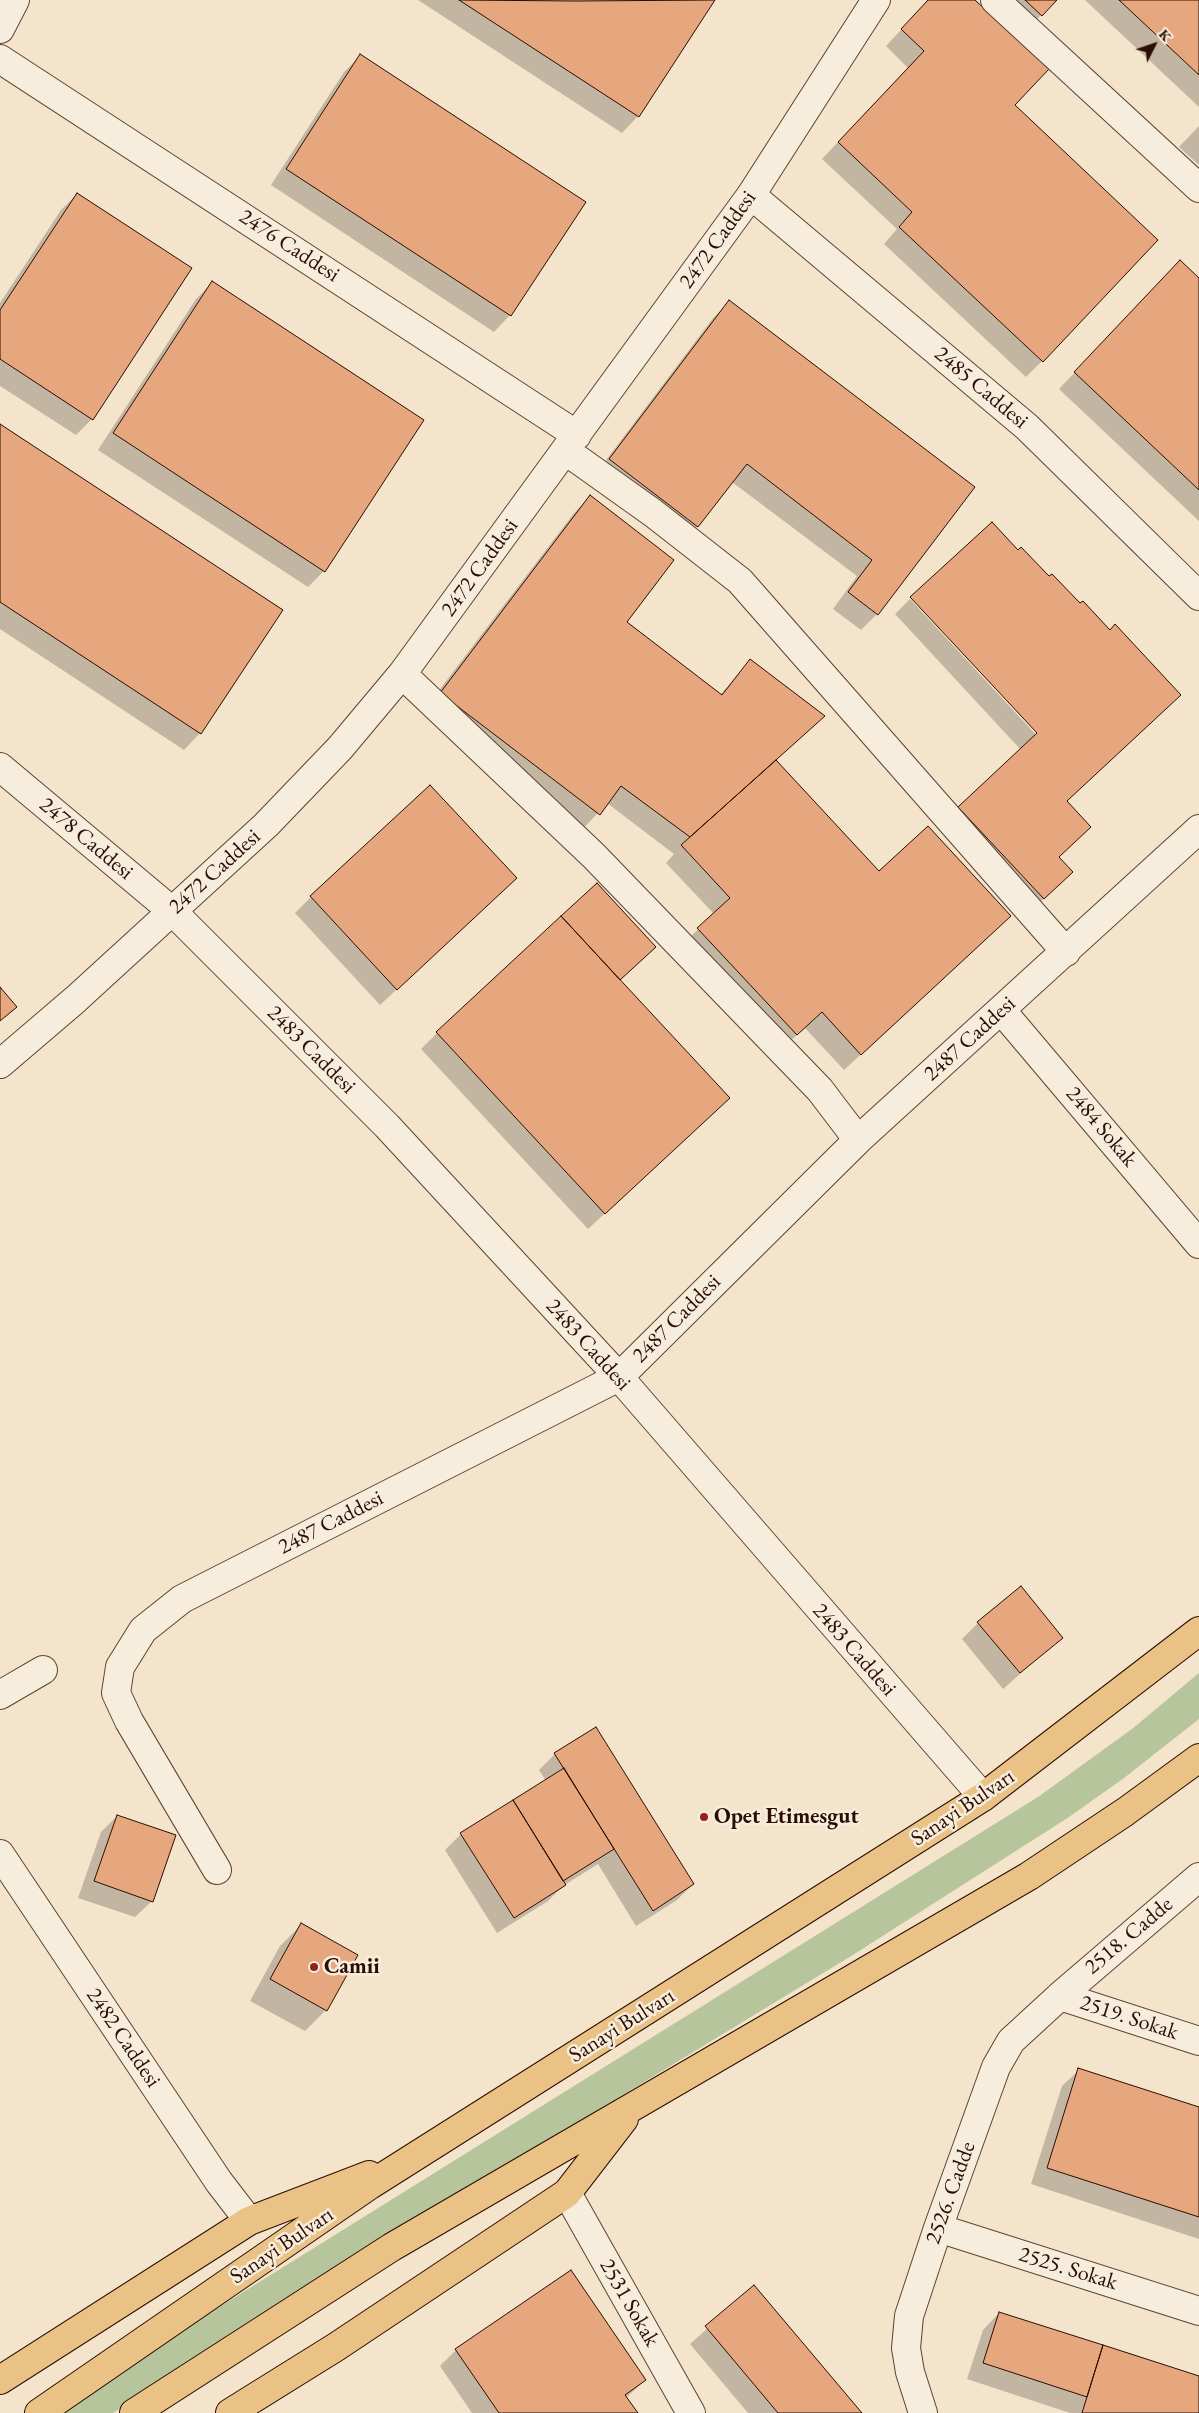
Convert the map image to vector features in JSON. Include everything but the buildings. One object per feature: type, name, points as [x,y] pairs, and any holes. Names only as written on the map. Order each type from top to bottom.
[{"type":"main road","name":"Sanayi Bulvarı","points":[[39,2413],[362,2191],[983,1798],[1199,1631]]},
{"type":"main road","points":[[134,2413],[392,2247],[632,2109],[1029,1876],[1125,1812],[1199,1758]]},
{"type":"main road","points":[[230,2413],[336,2347],[567,2194],[632,2109]]},
{"type":"main road","points":[[0,2380],[248,2221],[412,2159]]},
{"type":"street","points":[[0,28],[15,0]]},
{"type":"street","name":"2472 Caddesi","points":[[0,1064],[76,999],[266,825],[340,748],[402,674],[751,195],[876,0]]},
{"type":"street","points":[[995,0],[1199,188]]},
{"type":"street","name":"2476 Caddesi","points":[[0,59],[572,443],[653,513],[740,581],[1066,952]]},
{"type":"street","name":"2485 Caddesi","points":[[751,195],[1027,427],[1199,596]]},
{"type":"street","points":[[402,674],[594,856],[820,1090],[858,1140]]},
{"type":"street","name":"2478 Caddesi","points":[[0,767],[172,911]]},
{"type":"street","name":"2487 Caddesi","points":[[217,1870],[129,1721],[116,1693],[120,1667],[143,1630],[182,1599],[619,1377],[858,1140],[1002,1011],[1199,829]]},
{"type":"street","name":"2483 Caddesi","points":[[172,911],[387,1126],[619,1377],[983,1798]]},
{"type":"street","name":"2484 Sokak","points":[[1002,1011],[1199,1244]]},
{"type":"street","points":[[0,1695],[43,1670]]},
{"type":"street","name":"2482 Caddesi","points":[[0,1854],[219,2182],[248,2221]]},
{"type":"street","name":"2518. Cadde","points":[[1060,1996],[1199,1877]]},
{"type":"street","name":"2519. Sokak","points":[[1060,1996],[1199,2041]]},
{"type":"street","name":"2526. Cadde","points":[[924,2413],[910,2372],[906,2348],[910,2316],[938,2228],[996,2066],[1012,2041],[1060,1996]]},
{"type":"street","name":"2531 Sokak","points":[[567,2194],[691,2413]]},
{"type":"street","name":"2525. Sokak","points":[[938,2228],[1199,2311]]},
{"type":"green space","points":[[1199,1673],[1199,1719],[1124,1778],[1069,1817],[856,1953],[580,2121],[113,2413],[49,2413],[1038,1797],[1132,1729]]},
{"type":"place","name":"Opet Etimesgut","points":[[704,1817]]},
{"type":"place","name":"Camii","points":[[314,1967]]}]
